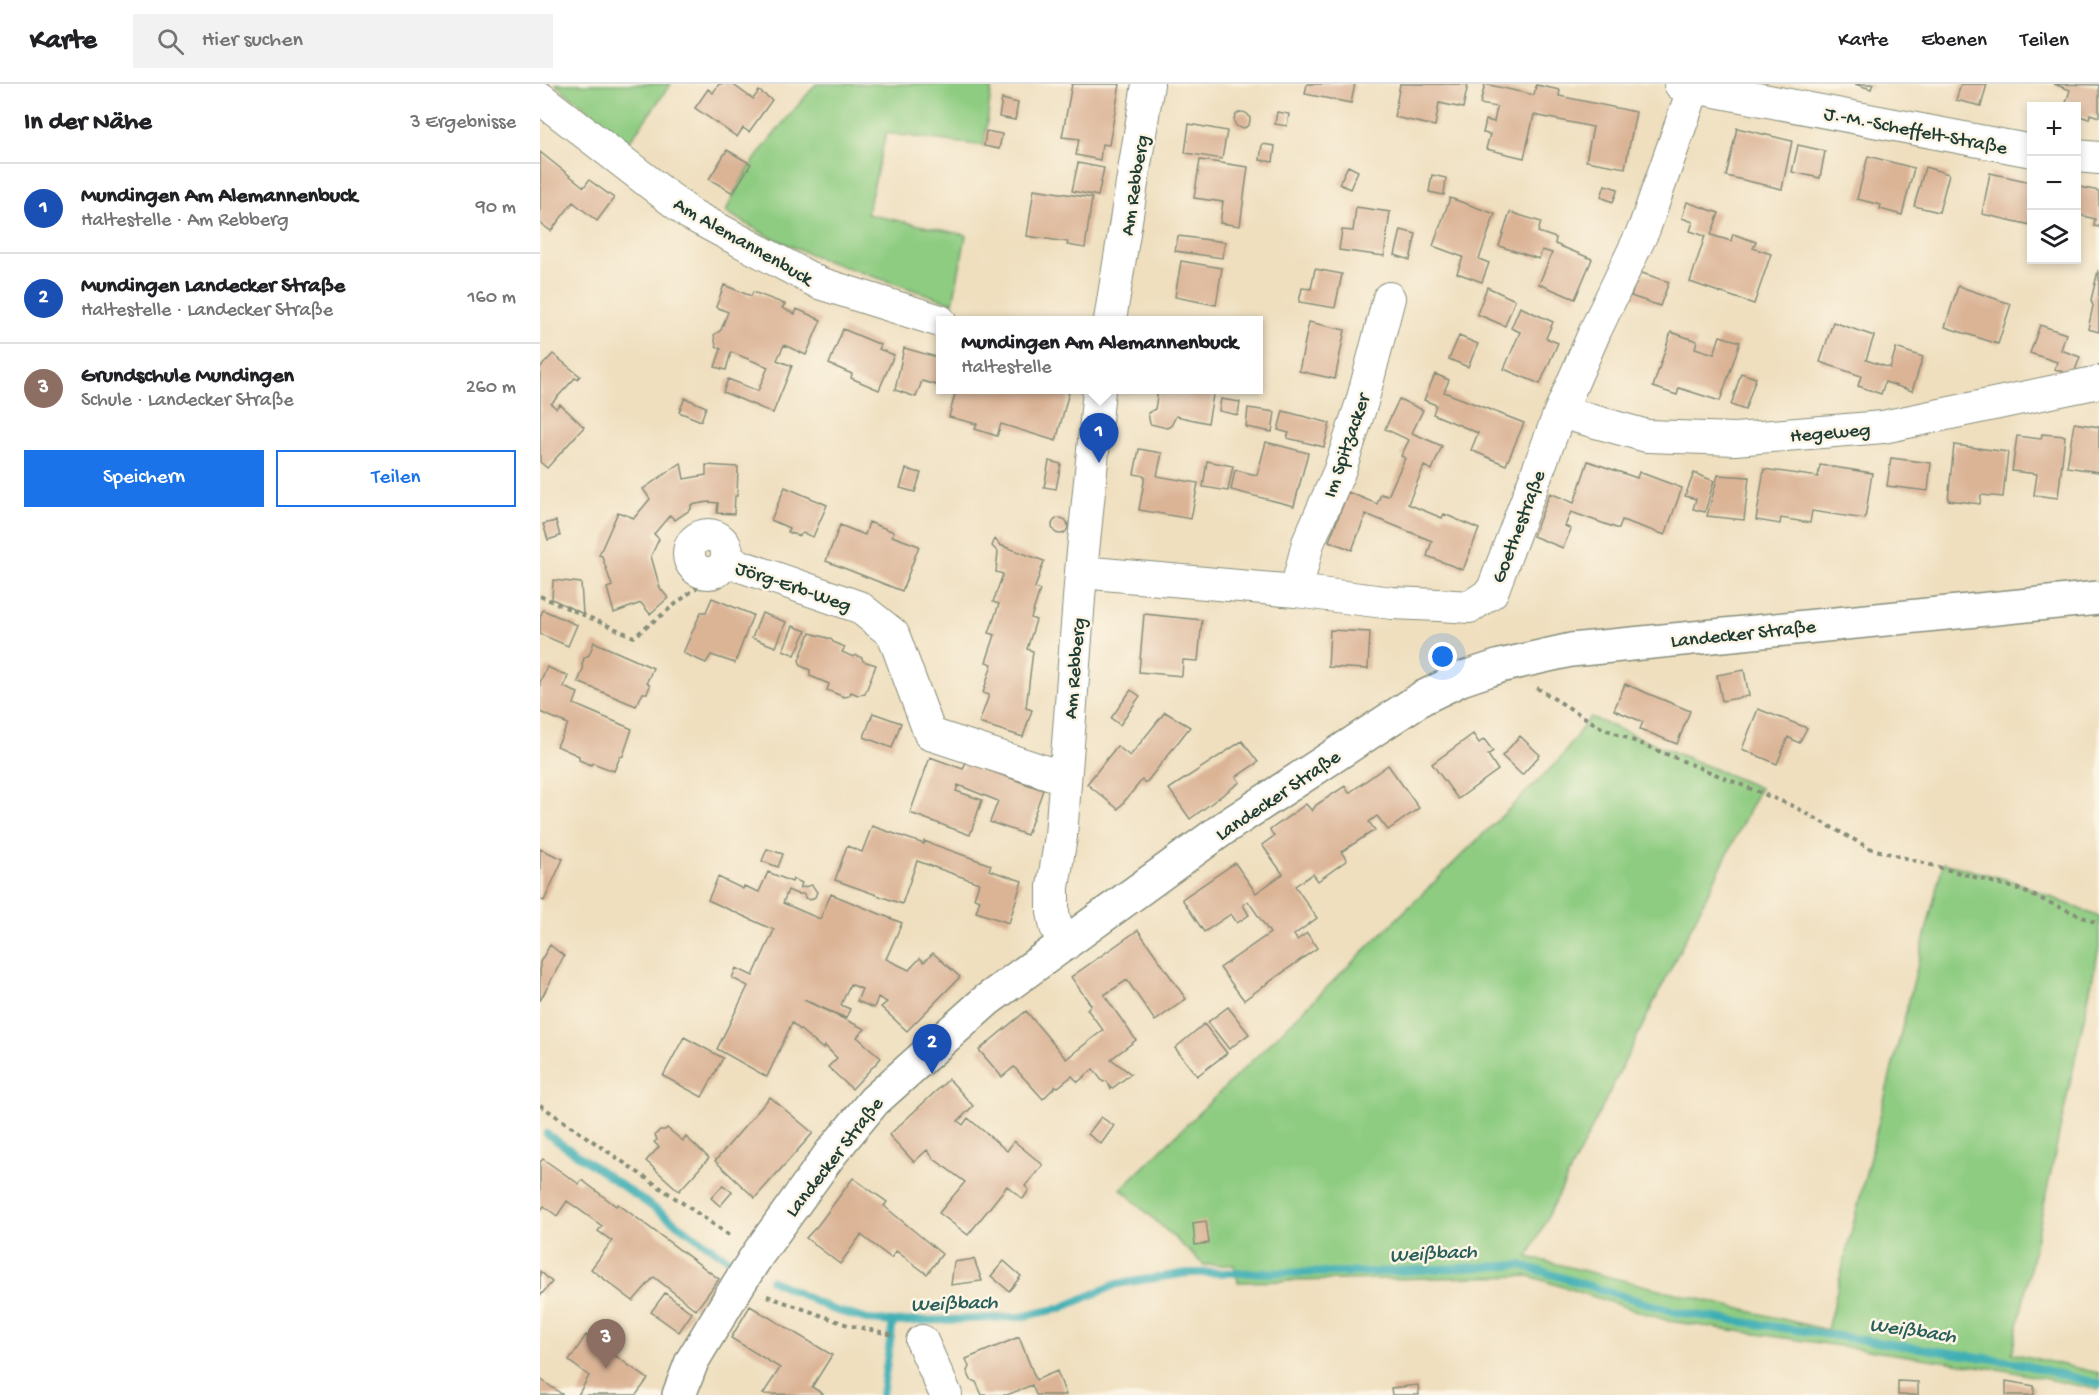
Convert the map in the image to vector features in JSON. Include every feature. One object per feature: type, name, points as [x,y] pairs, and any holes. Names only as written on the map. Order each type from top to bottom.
[{"type":"street","name":"Am Rebberg","points":[[1111,316],[1148,84]]},
{"type":"street","name":"J.-M.-Scheffelt-Straße","points":[[1687,86],[2027,150]]},
{"type":"street","name":"Goethestraße","points":[[1081,572],[1296,591],[1392,603],[1470,607],[1492,592],[1560,412],[1596,329],[1644,229],[1687,86]]},
{"type":"street","name":"Am Alemannenbuck","points":[[540,98],[690,214],[819,283],[936,320]]},
{"type":"street","points":[[2081,156],[2099,158]]},
{"type":"street","name":"Im Spitzacker","points":[[1296,591],[1308,543],[1339,472],[1362,402],[1389,298]]},
{"type":"street","name":"Hegeweg","points":[[1560,412],[1647,436],[1735,439],[1883,427],[2099,382]]},
{"type":"street","name":"Am Rebberg","points":[[1065,945],[1056,927],[1053,912],[1053,887],[1061,836],[1081,572],[1100,394]]},
{"type":"street","name":"Jörg-Erb-Weg","points":[[715,567],[859,607],[893,634],[930,734],[1064,778]]},
{"type":"street","name":"Landecker Straße","points":[[679,1395],[692,1361],[758,1254],[831,1154],[874,1101],[987,1000],[1227,826],[1422,698],[1461,679],[1500,666],[1571,650],[2099,598]]},
{"type":"street","points":[[922,1341],[945,1395]]},
{"type":"path","points":[[540,596],[634,637],[697,587],[715,567]]},
{"type":"path","points":[[1500,666],[1600,727],[1793,806],[1869,848],[2018,889],[2099,924]]},
{"type":"path","points":[[540,1105],[758,1254]]},
{"type":"path","points":[[738,1285],[848,1325],[887,1334]]},
{"type":"green space","points":[[555,84],[671,84],[629,142]]},
{"type":"green space","points":[[816,84],[992,84],[984,146],[886,133],[867,214],[966,235],[953,303],[821,259],[766,235],[726,212],[743,177],[754,161]]},
{"type":"green space","points":[[1590,717],[1760,788],[1528,1257],[1827,1330],[1943,863],[2013,881],[2099,917],[2099,948],[2012,1353],[2099,1373],[2099,1390],[2004,1370],[1669,1321],[1529,1276],[1238,1282],[1234,1265],[1204,1265],[1121,1189],[1560,759]]},
{"type":"building","points":[[719,84],[732,84],[753,99],[759,91],[772,100],[749,132],[743,128],[737,137],[695,108],[708,89],[713,93]]},
{"type":"building","points":[[1072,84],[1120,84],[1109,145],[1102,144],[1100,160],[1076,155],[1079,139],[1062,137]]},
{"type":"building","points":[[1307,84],[1355,84],[1351,103],[1305,94]]},
{"type":"building","points":[[1400,84],[1468,84],[1463,108],[1439,103],[1435,126],[1394,117]]},
{"type":"building","points":[[1485,84],[1534,95],[1536,85],[1560,90],[1559,96],[1636,112],[1625,168],[1586,161],[1593,127],[1534,115],[1524,158],[1486,149],[1490,134],[1483,133],[1486,120],[1494,122],[1497,107],[1480,104]]},
{"type":"building","points":[[1855,84],[1873,84],[1871,89]]},
{"type":"building","points":[[1961,84],[1987,84],[1981,106],[1956,100]]},
{"type":"building","points":[[2054,84],[2099,85],[2099,117],[2090,114],[2089,119],[2081,117],[2081,102],[2066,102],[2070,90]]},
{"type":"building","points":[[1002,99],[1018,103],[1015,120],[999,117]]},
{"type":"building","points":[[1239,112],[1245,112],[1250,120],[1248,126],[1239,128],[1234,123],[1234,117]]},
{"type":"building","points":[[1277,112],[1289,114],[1287,126],[1275,124]]},
{"type":"building","points":[[1189,124],[1227,131],[1222,159],[1185,153]]},
{"type":"building","points":[[1737,128],[1792,141],[1782,189],[1726,176]]},
{"type":"building","points":[[986,131],[1002,134],[999,149],[984,146]]},
{"type":"building","points":[[1262,144],[1275,146],[1273,162],[1260,160]]},
{"type":"building","points":[[1798,145],[1825,151],[1820,178],[1792,172]]},
{"type":"building","points":[[727,150],[751,164],[733,193],[709,179]]},
{"type":"building","points":[[540,152],[584,187],[589,180],[614,198],[597,221],[573,202],[551,231],[540,223]]},
{"type":"building","points":[[1868,156],[1914,168],[1902,215],[1880,209],[1881,205],[1857,199]]},
{"type":"building","points":[[1200,160],[1248,167],[1240,226],[1220,223],[1223,202],[1194,198]]},
{"type":"building","points":[[1078,163],[1104,168],[1098,196],[1072,191]]},
{"type":"building","points":[[1348,166],[1358,171],[1350,189],[1339,184]]},
{"type":"building","points":[[1925,167],[1949,174],[1939,212],[1914,206]]},
{"type":"building","points":[[1990,173],[2027,181],[2027,224],[1982,214]]},
{"type":"building","points":[[1432,175],[1446,178],[1444,195],[1429,192]]},
{"type":"building","points":[[1605,185],[1618,189],[1613,202],[1601,197]]},
{"type":"building","points":[[2081,187],[2099,191],[2099,227],[2094,226],[2095,219],[2081,215]]},
{"type":"building","points":[[1034,189],[1092,198],[1085,248],[1067,245],[1068,242],[1027,236]]},
{"type":"building","points":[[1450,198],[1495,214],[1479,259],[1489,263],[1482,282],[1457,273],[1463,257],[1433,246]]},
{"type":"building","points":[[1687,202],[1719,213],[1711,235],[1731,241],[1733,234],[1756,242],[1753,248],[1771,254],[1754,304],[1690,282],[1705,236],[1690,231],[1693,222],[1682,218]]},
{"type":"building","points":[[1356,207],[1390,212],[1384,256],[1339,250],[1342,230],[1353,231]]},
{"type":"building","points":[[1510,212],[1541,222],[1538,232],[1556,238],[1555,244],[1592,259],[1575,299],[1539,284],[1552,253],[1542,250],[1539,259],[1499,246]]},
{"type":"building","points":[[1401,230],[1416,234],[1410,260],[1395,255]]},
{"type":"building","points":[[1178,236],[1225,242],[1222,258],[1175,251]]},
{"type":"building","points":[[1181,261],[1222,268],[1216,305],[1175,297]]},
{"type":"building","points":[[1315,269],[1342,274],[1335,308],[1299,302],[1302,288],[1311,289]]},
{"type":"building","points":[[2098,271],[2099,332],[2088,329],[2093,306],[2091,300]]},
{"type":"building","points":[[1639,272],[1669,282],[1660,306],[1631,296]]},
{"type":"building","points":[[724,285],[751,296],[753,292],[785,304],[782,308],[795,314],[797,309],[821,320],[806,355],[784,345],[777,360],[792,366],[773,413],[723,392],[728,379],[758,391],[768,367],[731,352],[726,370],[715,367],[721,349],[716,346],[714,335],[721,330],[728,312],[716,307]]},
{"type":"building","points":[[1958,286],[2011,304],[1998,344],[1945,327]]},
{"type":"building","points":[[1487,287],[1515,300],[1505,326],[1477,314]]},
{"type":"building","points":[[1520,307],[1553,322],[1546,338],[1558,343],[1540,384],[1504,369],[1520,332],[1511,328]]},
{"type":"building","points":[[1309,322],[1345,330],[1335,379],[1299,371]]},
{"type":"building","points":[[1833,322],[1874,336],[1866,360],[1890,368],[1896,348],[1923,357],[1912,391],[1885,382],[1881,394],[1858,386],[1861,376],[1820,362]]},
{"type":"building","points":[[2040,325],[2066,334],[2061,350],[2080,357],[2073,376],[2055,369],[2057,362],[2030,353]]},
{"type":"building","points":[[843,329],[881,345],[879,349],[894,355],[879,390],[851,378],[852,374],[829,364]]},
{"type":"building","points":[[1671,332],[1697,341],[1695,348],[1714,354],[1720,336],[1740,342],[1720,401],[1679,388],[1677,395],[1653,387]]},
{"type":"building","points":[[1459,336],[1478,344],[1468,367],[1449,359]]},
{"type":"building","points":[[904,348],[936,357],[936,385],[922,381],[916,397],[895,390]]},
{"type":"building","points":[[553,354],[580,376],[575,378],[551,404],[556,408],[560,404],[584,427],[547,468],[540,462],[540,368]]},
{"type":"building","points":[[1741,373],[1756,378],[1745,410],[1731,405]]},
{"type":"building","points":[[1435,374],[1449,380],[1444,392],[1524,423],[1506,465],[1471,450],[1478,433],[1433,414],[1436,405],[1424,400]]},
{"type":"building","points":[[955,394],[1068,394],[1056,441],[1001,424],[997,436],[975,429],[977,424],[949,417]]},
{"type":"building","points":[[1157,394],[1213,394],[1208,423],[1176,416],[1171,426],[1167,428],[1150,424],[1148,413],[1155,409]]},
{"type":"building","points":[[685,398],[706,407],[701,421],[679,412]]},
{"type":"building","points":[[1221,399],[1240,402],[1238,415],[1219,411]]},
{"type":"building","points":[[1399,399],[1423,410],[1412,433],[1442,446],[1432,470],[1424,466],[1408,504],[1442,518],[1444,514],[1479,529],[1463,570],[1427,556],[1432,541],[1366,514],[1352,550],[1329,541],[1348,492],[1377,504],[1381,494],[1388,496],[1405,458],[1401,456],[1409,440],[1385,429]]},
{"type":"building","points":[[1248,408],[1275,412],[1272,432],[1246,427]]},
{"type":"building","points":[[1283,411],[1330,423],[1324,447],[1287,438],[1289,433],[1278,430]]},
{"type":"building","points":[[2074,423],[2099,427],[2099,472],[2067,467]]},
{"type":"building","points":[[2042,434],[2065,436],[2058,498],[2034,495],[2037,474],[2012,471],[2017,436],[2041,439]]},
{"type":"building","points":[[1266,442],[1308,453],[1294,506],[1231,490],[1235,470],[1257,475]]},
{"type":"building","points":[[1954,445],[2008,452],[2003,497],[1981,495],[1980,504],[1948,500]]},
{"type":"building","points":[[1139,449],[1162,453],[1157,476],[1198,483],[1191,519],[1139,510],[1145,476],[1134,474]]},
{"type":"building","points":[[1891,458],[1931,463],[1928,491],[1887,486]]},
{"type":"building","points":[[1049,461],[1061,464],[1056,489],[1044,487]]},
{"type":"building","points":[[1207,461],[1233,466],[1228,491],[1203,487]]},
{"type":"building","points":[[1588,461],[1637,478],[1639,472],[1682,488],[1665,535],[1622,520],[1619,529],[1571,512],[1565,526],[1571,529],[1563,548],[1533,536],[1550,493],[1574,503]]},
{"type":"building","points":[[681,463],[684,479],[706,475],[706,465],[738,467],[734,514],[717,513],[718,503],[708,502],[691,505],[691,509],[675,520],[670,515],[654,534],[659,539],[651,556],[660,588],[668,598],[650,614],[641,603],[614,613],[607,588],[612,586],[602,556],[599,555],[618,512],[634,518],[650,499],[643,489]]},
{"type":"building","points":[[1820,465],[1872,473],[1865,519],[1812,511],[1810,523],[1781,518],[1780,524],[1756,520],[1764,469],[1818,477]]},
{"type":"building","points":[[906,469],[921,473],[915,492],[900,488]]},
{"type":"building","points":[[1694,473],[1714,481],[1705,512],[1693,509],[1696,499],[1685,496]]},
{"type":"building","points":[[1718,475],[1749,477],[1744,520],[1707,516]]},
{"type":"building","points":[[785,487],[827,505],[813,537],[803,533],[799,536],[788,532],[789,528],[771,520]]},
{"type":"building","points":[[1057,518],[1063,518],[1068,526],[1066,532],[1057,534],[1052,529],[1052,523]]},
{"type":"building","points":[[556,521],[560,536],[548,540],[543,524]]},
{"type":"building","points":[[869,522],[894,532],[892,536],[919,546],[902,591],[826,561],[840,525],[865,535]]},
{"type":"building","points":[[995,539],[1000,545],[1044,561],[1035,588],[1040,590],[1031,618],[1036,620],[1027,649],[1033,651],[1026,708],[1032,710],[1023,737],[979,723],[989,695],[983,693],[992,664],[986,662],[995,635],[989,633],[999,604],[993,602],[1003,574],[996,572],[998,552],[992,546]]},
{"type":"building","points":[[553,580],[581,583],[583,614],[552,599]]},
{"type":"building","points":[[712,598],[753,615],[735,663],[711,655],[706,663],[683,653],[701,612],[706,612]]},
{"type":"building","points":[[543,610],[577,625],[568,646],[540,634],[540,617]]},
{"type":"building","points":[[762,613],[786,622],[776,647],[752,638]]},
{"type":"building","points":[[1144,614],[1202,620],[1198,661],[1183,660],[1182,676],[1139,672]]},
{"type":"building","points":[[793,626],[806,631],[795,655],[783,650]]},
{"type":"building","points":[[1330,630],[1370,632],[1368,669],[1328,667]]},
{"type":"building","points":[[810,633],[831,639],[845,647],[842,652],[853,657],[856,655],[863,661],[876,665],[865,694],[858,695],[851,692],[849,696],[844,697],[827,690],[829,684],[810,676],[810,670],[801,666],[799,660]]},
{"type":"building","points":[[594,642],[653,668],[647,682],[650,686],[647,693],[643,693],[636,706],[578,682],[584,658],[589,655]]},
{"type":"building","points":[[547,667],[568,676],[564,687],[578,693],[574,704],[632,729],[623,756],[620,757],[614,771],[579,760],[579,756],[557,746],[568,724],[540,712],[540,682]]},
{"type":"building","points":[[1744,670],[1749,696],[1722,701],[1717,675]]},
{"type":"building","points":[[1625,684],[1690,711],[1677,744],[1640,729],[1643,722],[1614,710]]},
{"type":"building","points":[[1131,690],[1140,696],[1120,725],[1111,718]]},
{"type":"building","points":[[1758,709],[1807,728],[1799,743],[1788,737],[1777,764],[1742,749]]},
{"type":"building","points":[[1165,712],[1190,727],[1146,783],[1142,780],[1118,809],[1087,784],[1117,746],[1130,756]]},
{"type":"building","points":[[873,713],[901,723],[892,748],[864,737]]},
{"type":"building","points":[[1473,734],[1479,743],[1484,739],[1493,751],[1488,755],[1498,770],[1458,799],[1432,764]]},
{"type":"building","points":[[1520,736],[1540,755],[1522,775],[1502,756]]},
{"type":"building","points":[[1242,741],[1258,762],[1236,777],[1240,782],[1190,819],[1169,789]]},
{"type":"building","points":[[930,757],[963,769],[966,762],[1043,790],[1027,835],[990,822],[998,801],[958,785],[956,791],[982,800],[970,835],[910,813]]},
{"type":"building","points":[[1388,765],[1419,808],[1388,830],[1377,816],[1369,822],[1375,830],[1341,852],[1347,860],[1318,881],[1313,874],[1295,886],[1317,918],[1294,935],[1297,940],[1307,933],[1317,948],[1244,1000],[1220,968],[1270,933],[1248,901],[1243,905],[1249,915],[1237,923],[1231,914],[1204,932],[1182,899],[1235,863],[1256,893],[1283,874],[1262,845],[1274,836],[1270,830],[1306,804],[1312,811],[1316,805],[1345,786],[1349,793]]},
{"type":"building","points":[[872,826],[924,844],[924,841],[991,865],[989,870],[1022,881],[1009,923],[976,912],[980,900],[974,898],[979,883],[917,861],[902,904],[835,880],[847,846],[862,852]]},
{"type":"building","points":[[540,849],[563,859],[544,901],[540,899]]},
{"type":"building","points":[[767,849],[783,854],[778,867],[762,861]]},
{"type":"building","points":[[768,872],[792,882],[793,879],[802,883],[800,888],[812,885],[817,892],[810,900],[805,898],[804,894],[788,890],[783,903],[820,919],[831,894],[902,923],[886,959],[909,970],[920,958],[924,962],[933,953],[960,977],[907,1031],[881,1007],[887,1002],[878,997],[874,1008],[857,1001],[862,989],[850,984],[841,1005],[850,1009],[846,1018],[804,1000],[865,1029],[857,1037],[881,1058],[852,1089],[828,1067],[837,1058],[825,1046],[823,1049],[792,1023],[767,1077],[717,1049],[748,986],[732,978],[736,968],[753,976],[774,930],[708,900],[718,877],[743,889],[744,886],[759,892]]},
{"type":"building","points":[[1138,930],[1186,999],[1155,1021],[1127,980],[1104,995],[1136,1040],[1111,1059],[1131,1074],[1111,1089],[1107,1081],[1103,1082],[1093,1069],[1078,1082],[1072,1076],[1058,1087],[1056,1086],[1043,1099],[1014,1067],[1002,1077],[979,1050],[1026,1011],[1066,1059],[1103,1030],[1087,1009],[1091,1005],[1071,977]]},
{"type":"building","points":[[550,945],[564,956],[540,1001],[540,962]]},
{"type":"building","points":[[1228,1007],[1249,1034],[1229,1049],[1208,1022]]},
{"type":"building","points":[[1204,1024],[1227,1053],[1197,1076],[1175,1048]]},
{"type":"building","points":[[684,1037],[723,1058],[702,1097],[663,1076]]},
{"type":"building","points":[[949,1079],[973,1106],[958,1121],[963,1125],[968,1118],[1007,1151],[1014,1141],[1043,1165],[1025,1186],[1029,1190],[1023,1199],[1007,1186],[968,1235],[939,1213],[965,1182],[934,1159],[927,1150],[914,1162],[889,1135]]},
{"type":"building","points":[[770,1097],[813,1133],[755,1198],[715,1161]]},
{"type":"building","points":[[1101,1117],[1114,1126],[1101,1144],[1088,1134]]},
{"type":"building","points":[[667,1128],[683,1141],[686,1137],[709,1158],[679,1191],[646,1161],[659,1147],[654,1142],[657,1140],[655,1135]]},
{"type":"building","points":[[543,1159],[579,1184],[582,1180],[616,1206],[618,1204],[719,1279],[696,1310],[654,1277],[633,1301],[591,1269],[612,1241],[598,1231],[602,1226],[567,1201],[557,1216],[544,1206],[540,1211],[540,1162]]},
{"type":"building","points":[[853,1178],[887,1202],[884,1206],[942,1254],[927,1274],[896,1251],[891,1258],[861,1235],[840,1264],[806,1238]]},
{"type":"building","points":[[723,1185],[732,1192],[720,1206],[711,1198]]},
{"type":"building","points":[[1206,1221],[1209,1243],[1195,1245],[1193,1223]]},
{"type":"building","points":[[974,1259],[982,1281],[951,1285],[954,1262]]},
{"type":"building","points":[[1004,1261],[1021,1276],[1009,1291],[991,1276]]},
{"type":"building","points":[[540,1271],[552,1282],[540,1296]]},
{"type":"building","points":[[665,1293],[692,1313],[679,1332],[651,1312]]},
{"type":"building","points":[[750,1306],[832,1355],[812,1387],[822,1395],[763,1394],[780,1368],[731,1338]]},
{"type":"building","points":[[586,1335],[648,1379],[636,1395],[578,1395],[589,1376],[569,1361]]},
{"type":"building","points":[[1019,1337],[1036,1380],[1057,1371],[1066,1395],[1036,1395],[1032,1385],[1007,1395],[982,1395],[976,1382],[971,1380],[967,1371],[969,1367],[966,1359]]},
{"type":"building","points":[[540,1379],[563,1395],[540,1395]]},
{"type":"building","points":[[1898,1381],[1918,1382],[1918,1395],[1898,1395]]},
{"type":"building","points":[[2006,1381],[2034,1386],[2034,1395],[2006,1395]]},
{"type":"building","points":[[1418,1385],[1419,1395],[1392,1395],[1391,1388]]},
{"type":"waterway","name":"Weißbach","points":[[547,1134],[728,1259]]},
{"type":"waterway","name":"Weißbach","points":[[771,1280],[831,1309],[869,1320],[893,1322],[1020,1317],[1061,1308],[1117,1284],[1187,1273],[1377,1272],[1521,1265],[1675,1312],[2013,1362],[2099,1384]]},
{"type":"waterway","points":[[882,1395],[893,1322]]},
{"type":"place","name":"Mundingen Am Alemannenbuck","points":[[1099,463]]},
{"type":"place","name":"Mundingen Landecker Straße","points":[[932,1074]]},
{"type":"place","name":"Grundschule Mundingen","points":[[606,1369]]}]
